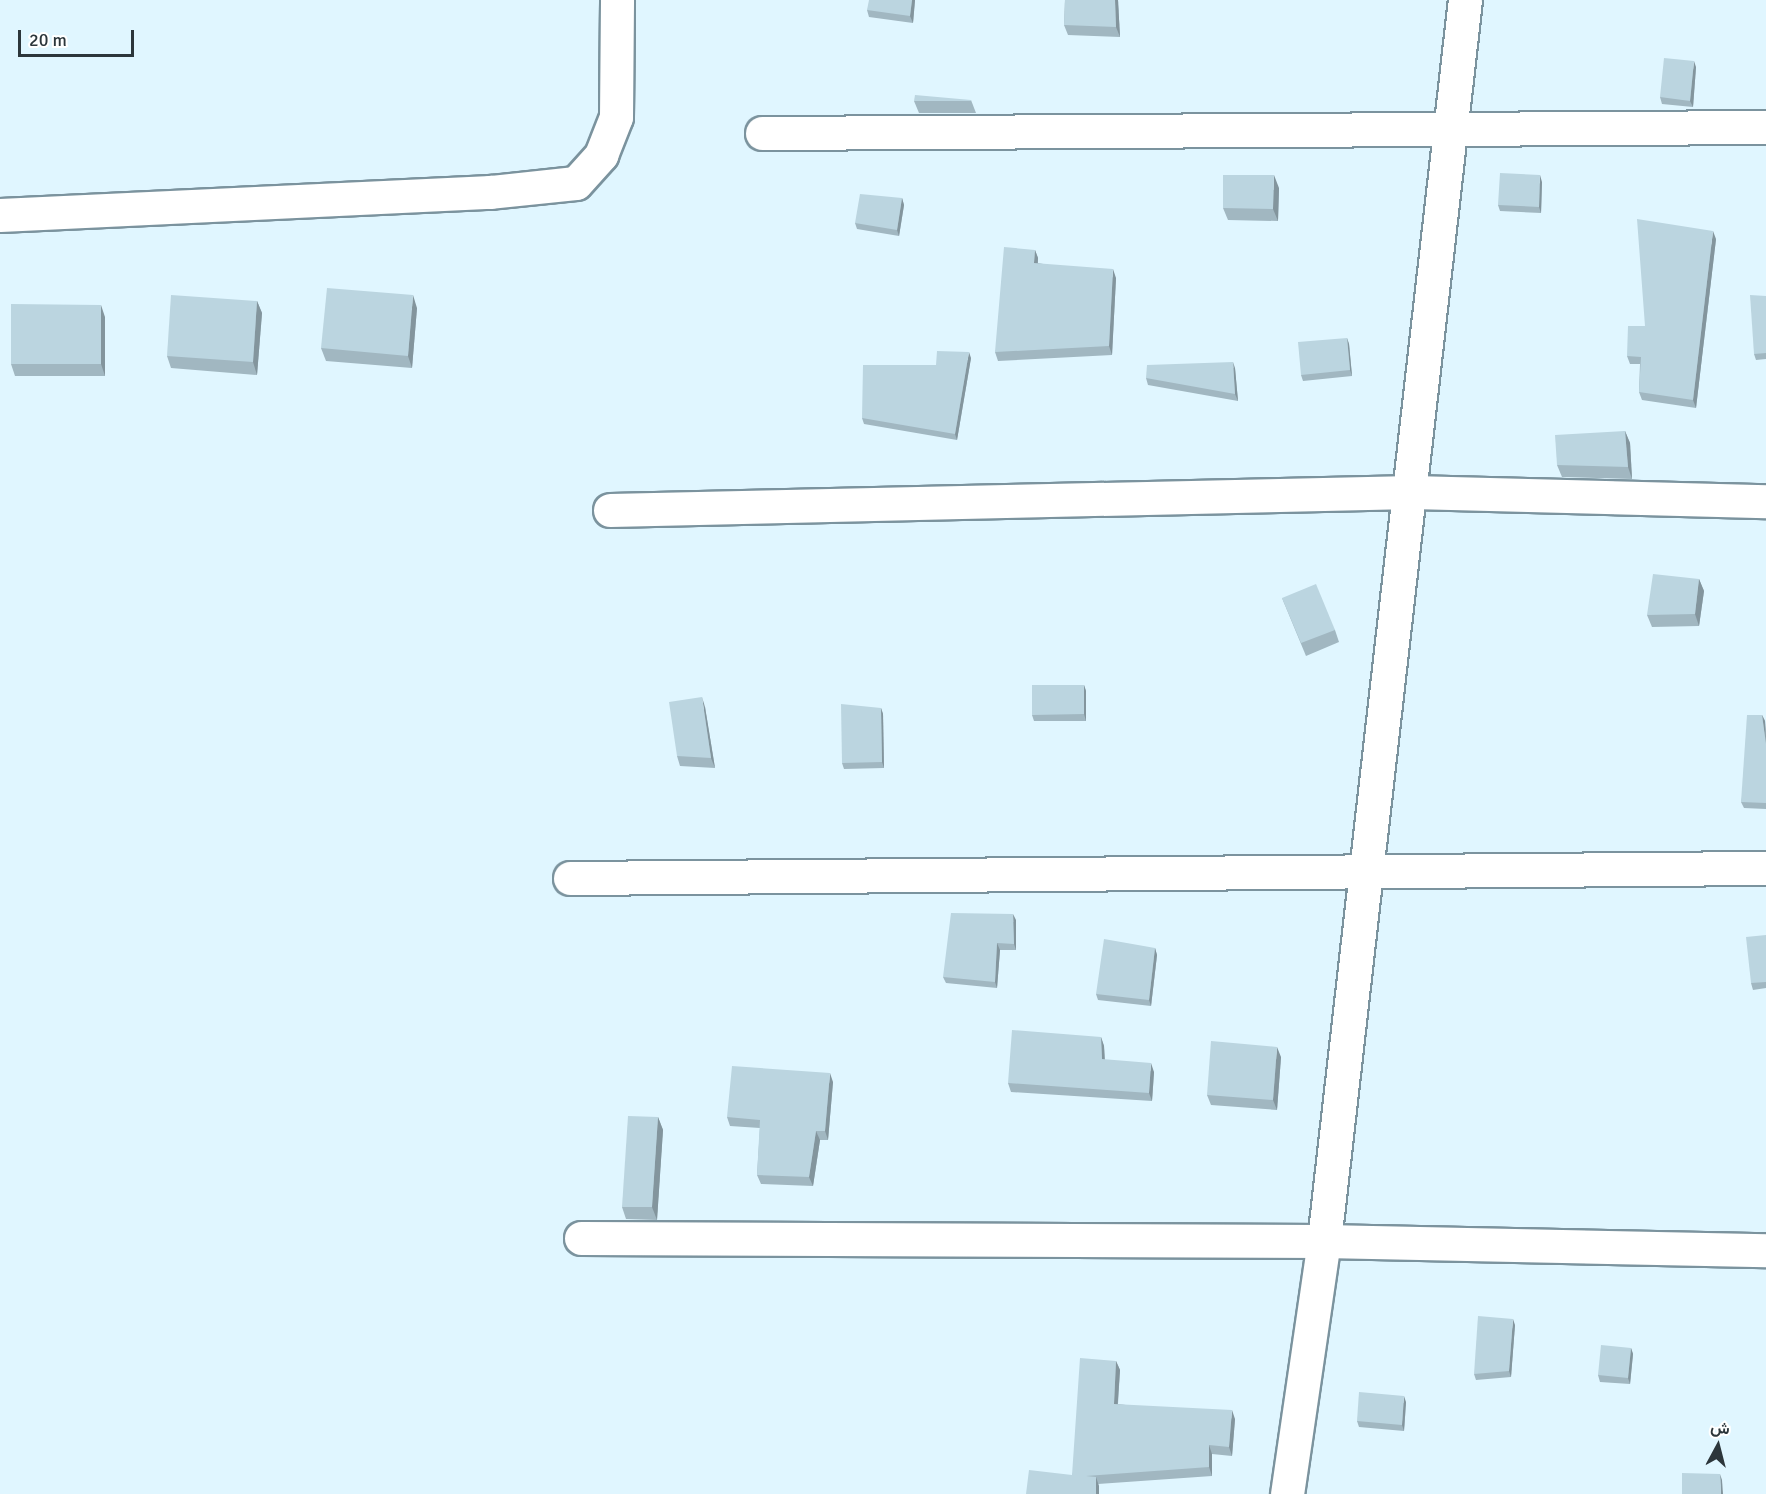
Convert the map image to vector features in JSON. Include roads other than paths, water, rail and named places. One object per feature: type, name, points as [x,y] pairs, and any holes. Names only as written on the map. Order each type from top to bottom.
[{"type":"street","points":[[0,214],[490,192],[576,183],[601,155],[616,117],[617,0]]},
{"type":"street","points":[[1287,1494],[1324,1241],[1412,492],[1465,0]]},
{"type":"street","points":[[762,133],[1766,127]]},
{"type":"street","points":[[610,510],[1412,492],[1766,501]]},
{"type":"street","points":[[570,878],[1368,868],[1766,868]]},
{"type":"street","points":[[581,1238],[1324,1241],[1766,1250]]}]
